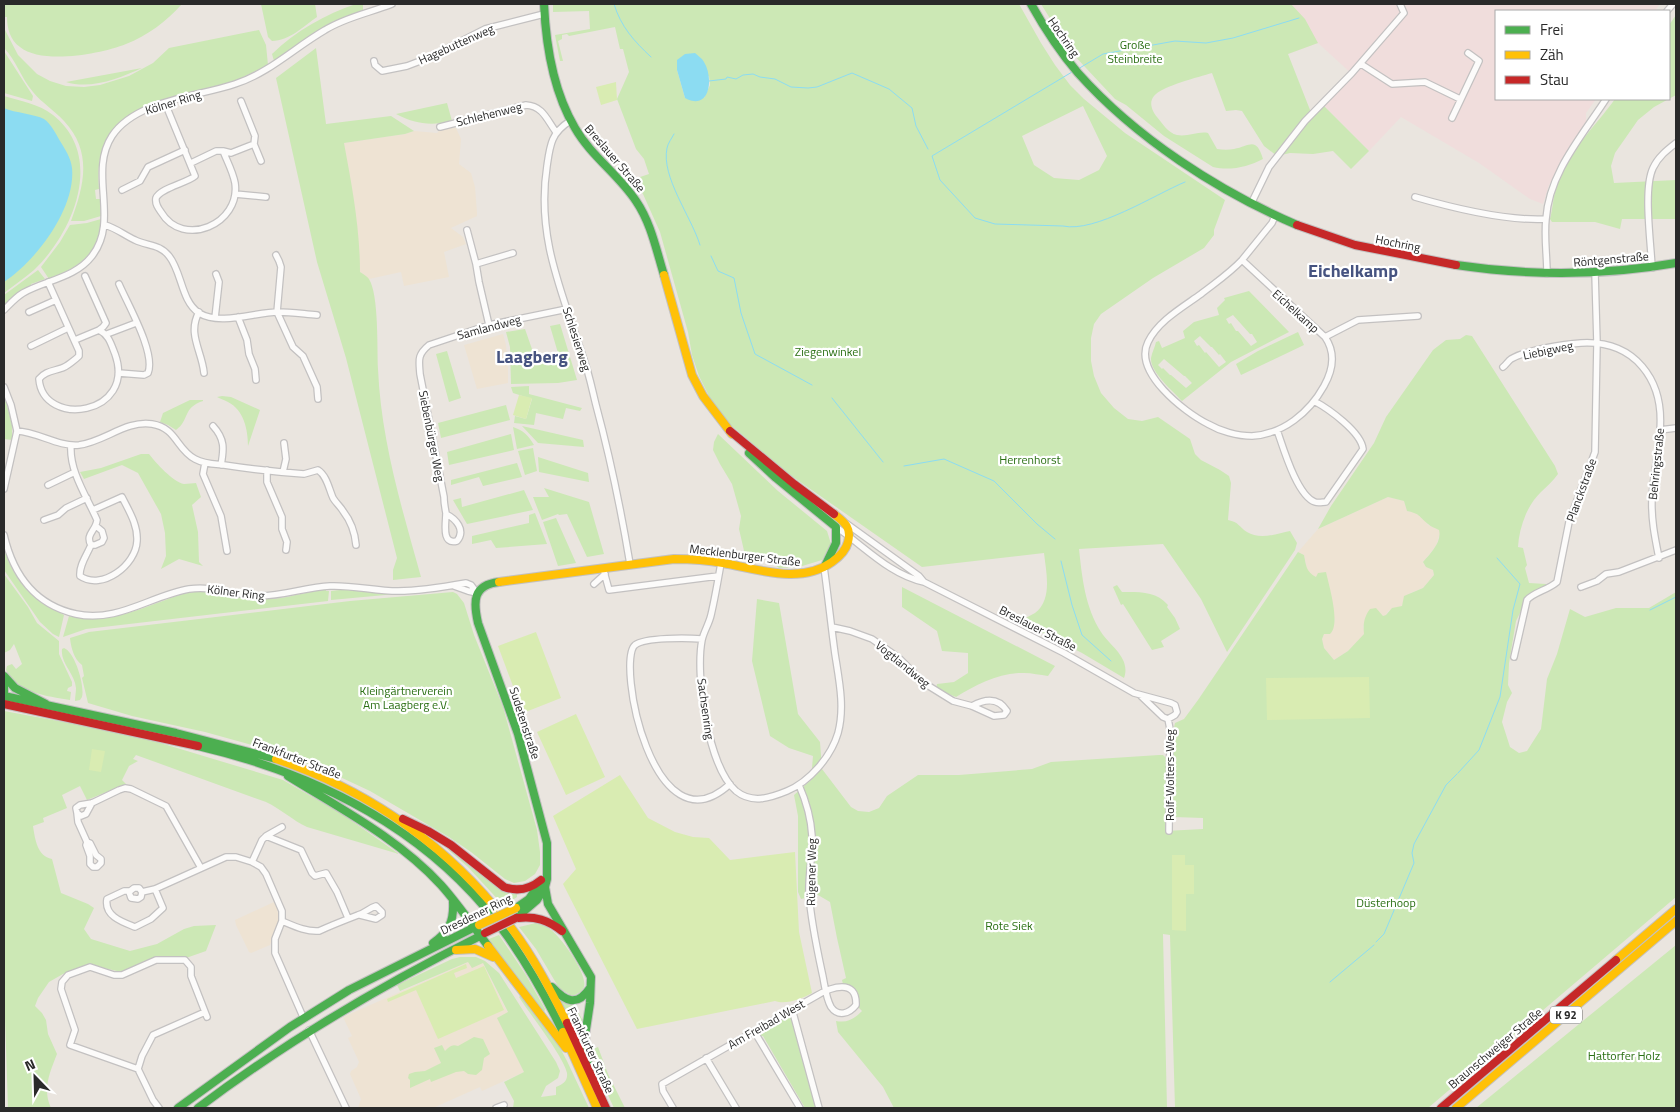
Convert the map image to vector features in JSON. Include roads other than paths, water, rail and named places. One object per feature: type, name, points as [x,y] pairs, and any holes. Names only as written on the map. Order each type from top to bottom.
[{"type":"main road","name":"Breslauer Straße","points":[[544,4],[547,41],[557,89],[570,121],[585,144],[628,188],[643,211],[654,234],[681,342],[695,381],[715,414],[730,431],[794,484],[848,524]]},
{"type":"main road","name":"Hochring","points":[[1030,4],[1050,38],[1065,58],[1108,106],[1156,145],[1219,186],[1251,204],[1275,216],[1336,240],[1366,248],[1444,264],[1508,272],[1547,274]]},
{"type":"main road","name":"Röntgenstraße","points":[[1547,274],[1595,273],[1652,268],[1676,262]]},
{"type":"main road","name":"Breslauer Straße","points":[[730,431],[736,441],[776,478],[836,527]]},
{"type":"main road","points":[[848,524],[850,537]]},
{"type":"main road","points":[[824,567],[838,542],[836,527]]},
{"type":"main road","name":"Mecklenburger Straße","points":[[477,593],[483,586],[491,582],[604,571],[630,564],[684,559],[788,574],[810,573],[838,559],[846,548],[850,537]]},
{"type":"main road","name":"Sudetenstraße","points":[[477,593],[475,608],[478,623],[523,750],[546,843],[547,862]]},
{"type":"main road","points":[[4,676],[15,688],[46,704]]},
{"type":"main road","points":[[4,681],[4,696]]},
{"type":"main road","name":"Frankfurter Straße","points":[[4,696],[205,739],[265,756],[312,772],[390,814],[452,862],[476,886],[509,926],[543,978],[562,1013],[606,1108]]},
{"type":"main road","name":"Frankfurter Straße","points":[[4,704],[203,747],[294,774],[333,791],[369,810],[402,832],[446,868],[490,914],[523,960],[554,1016],[597,1108]]},
{"type":"main road","points":[[269,766],[383,834],[427,871],[476,927],[500,963],[578,1065]]},
{"type":"main road","points":[[390,814],[414,823],[430,832],[466,856],[505,887],[523,890],[543,884],[548,904],[591,977],[585,1045],[594,1081]]},
{"type":"main road","name":"Dresdener Ring","points":[[198,1108],[249,1069],[309,1030],[404,974],[520,917],[537,900],[543,884],[547,862]]},
{"type":"main road","name":"Dresdener Ring","points":[[178,1108],[240,1062],[356,986],[416,955],[516,908],[529,899],[543,884]]},
{"type":"main road","points":[[529,899],[548,904]]},
{"type":"main road","points":[[416,955],[440,938],[451,926],[454,914],[453,902]]},
{"type":"main road","name":"Braunschweiger Straße","points":[[1441,1108],[1676,908]]},
{"type":"main road","points":[[520,917],[542,918],[556,926],[566,935]]},
{"type":"main road","name":"Braunschweiger Straße","points":[[1456,1108],[1676,921]]},
{"type":"main road","points":[[448,951],[468,948],[476,949],[490,955],[500,963]]},
{"type":"main road","points":[[543,978],[560,996],[569,1001],[585,996],[591,984]]},
{"type":"main road","points":[[304,1019],[309,1030]]},
{"type":"street","name":"Kölner Ring","points":[[4,310],[22,294],[65,276],[86,263],[93,255],[100,243],[104,225],[102,166],[108,144],[122,125],[132,117],[151,107],[221,89],[250,78],[271,67],[335,24],[350,17],[392,4]]},
{"type":"street","points":[[1251,204],[1274,160],[1305,121],[1361,64],[1404,13],[1400,4]]},
{"type":"street","name":"Hagebuttenweg","points":[[374,61],[382,71],[407,66],[446,50],[485,29],[544,14]]},
{"type":"street","points":[[1452,118],[1479,61],[1468,53]]},
{"type":"street","points":[[1361,64],[1392,84],[1425,82],[1460,99]]},
{"type":"street","points":[[1547,274],[1546,219],[1552,188],[1562,165],[1605,100]]},
{"type":"street","points":[[241,101],[255,136],[254,144],[261,161]]},
{"type":"street","points":[[165,103],[195,176],[160,193],[157,197],[156,202],[164,217],[175,226],[183,229],[201,230],[211,227],[219,222],[231,209],[236,194],[233,176],[223,151]]},
{"type":"street","name":"Schlehenweg","points":[[440,127],[526,105],[535,106],[542,110],[556,132]]},
{"type":"street","points":[[556,132],[570,121]]},
{"type":"street","name":"Schlesierweg","points":[[556,132],[550,148],[547,167],[544,218],[552,262],[584,359],[608,448],[630,564]]},
{"type":"street","points":[[1652,268],[1648,183],[1653,167],[1664,152],[1676,143]]},
{"type":"street","points":[[191,163],[216,151],[231,153],[254,144]]},
{"type":"street","points":[[122,190],[140,181],[148,167],[185,150]]},
{"type":"street","points":[[236,194],[266,197]]},
{"type":"street","points":[[1415,197],[1444,205],[1502,216],[1546,219]]},
{"type":"street","name":"Eichelkamp","points":[[1242,260],[1325,336],[1332,351],[1333,360],[1326,382],[1314,401],[1296,419],[1277,430],[1264,434],[1246,435],[1226,431],[1209,425],[1192,415],[1165,392],[1149,370],[1145,359],[1146,347],[1154,332],[1178,310],[1226,275],[1242,260],[1272,223],[1275,216]]},
{"type":"street","points":[[104,225],[112,227],[138,242],[157,246],[169,255],[188,298],[199,312],[215,318],[278,312],[317,315]]},
{"type":"street","points":[[467,230],[490,325]]},
{"type":"street","points":[[476,264],[513,253]]},
{"type":"street","points":[[276,255],[281,267],[278,312],[293,347],[302,356],[317,388],[318,399]]},
{"type":"street","name":"Planckstraße","points":[[1514,657],[1527,600],[1557,582],[1569,522],[1595,452],[1597,342],[1595,273]]},
{"type":"street","points":[[215,318],[219,282],[216,274]]},
{"type":"street","points":[[75,340],[99,330],[106,323],[85,276]]},
{"type":"street","points":[[48,282],[79,351],[79,356],[63,368],[57,368],[39,378],[40,385],[51,401],[62,408],[73,410],[94,407],[106,399],[114,389],[119,373],[118,362],[107,334],[99,330]]},
{"type":"street","points":[[119,284],[148,351],[150,368],[148,373],[144,375],[119,373]]},
{"type":"street","points":[[29,312],[56,300]]},
{"type":"street","name":"Samlandweg","points":[[419,358],[422,351],[429,345],[490,325],[567,309]]},
{"type":"street","points":[[199,312],[193,327],[197,351],[204,373]]},
{"type":"street","points":[[1325,336],[1358,320],[1418,316]]},
{"type":"street","points":[[238,317],[247,340],[256,380]]},
{"type":"street","points":[[107,334],[136,323]]},
{"type":"street","points":[[31,346],[68,328]]},
{"type":"street","name":"Liebigweg","points":[[1504,367],[1511,359],[1524,353],[1560,346],[1597,342]]},
{"type":"street","name":"Behringstraße","points":[[1597,342],[1629,354],[1644,367],[1650,376],[1657,395],[1660,430],[1651,500],[1652,525],[1659,558]]},
{"type":"street","name":"Siebenbürger Weg","points":[[419,358],[425,408],[443,491],[446,514],[445,534],[452,542],[457,541],[461,535],[460,527],[454,518],[446,514]]},
{"type":"street","points":[[4,387],[11,405],[17,431],[4,488]]},
{"type":"street","points":[[1277,430],[1291,471],[1302,490],[1314,502],[1326,502],[1363,449],[1357,436],[1326,407],[1314,401]]},
{"type":"street","points":[[17,431],[33,433],[71,445],[94,442],[132,425],[152,424],[168,430],[188,454],[205,463],[304,474],[318,470],[324,475],[334,500],[345,513],[355,535],[356,545]]},
{"type":"street","points":[[213,426],[223,440],[224,448],[221,465]]},
{"type":"street","points":[[1660,430],[1676,428]]},
{"type":"street","points":[[283,472],[286,459],[284,443]]},
{"type":"street","points":[[71,445],[70,455],[75,472],[92,510],[97,520],[96,526],[90,534],[91,545],[80,567],[80,576],[94,579],[112,576],[120,571],[131,560],[137,542],[136,526],[122,497],[92,510]]},
{"type":"street","points":[[205,463],[203,474],[221,516],[228,551]]},
{"type":"street","points":[[267,470],[267,482],[282,517],[286,550]]},
{"type":"street","points":[[48,485],[75,472]]},
{"type":"street","points":[[44,520],[58,515],[66,508],[87,498]]},
{"type":"street","name":"Breslauer Straße","points":[[848,524],[919,576],[924,582]]},
{"type":"street","points":[[91,545],[99,544],[104,538],[102,531],[96,526]]},
{"type":"street","name":"Breslauer Straße","points":[[836,527],[900,574],[913,580],[924,582],[1064,652],[1134,693],[1165,700],[1175,705],[1177,712],[1168,719],[1163,717],[1141,696]]},
{"type":"street","name":"Kölner Ring","points":[[4,535],[8,553],[16,571],[26,584],[38,596],[53,606],[77,614],[96,616],[114,614],[186,590],[201,588],[215,588],[256,596],[271,596],[330,586],[398,591],[452,586],[477,593]]},
{"type":"street","points":[[836,547],[850,537],[862,535]]},
{"type":"street","points":[[1582,587],[1597,581],[1606,574],[1619,572],[1676,550]]},
{"type":"street","name":"Sachsenring","points":[[721,563],[711,616],[702,639],[702,689],[709,736],[717,762],[730,784],[737,792],[757,799],[775,796],[799,785],[822,763],[838,734],[841,702],[824,567]]},
{"type":"street","points":[[594,584],[604,571]]},
{"type":"street","name":"Mecklenburger Straße","points":[[604,571],[609,590],[718,576]]},
{"type":"street","name":"Vogtlandweg","points":[[832,627],[872,639],[898,658],[924,683],[953,701],[972,706],[994,716],[1004,715],[1007,711],[1005,707],[993,700],[986,700],[972,706]]},
{"type":"street","points":[[702,639],[643,641],[632,648],[630,658],[632,696],[648,750],[662,776],[675,793],[689,799],[702,800],[714,796],[730,784]]},
{"type":"street","name":"Rolf-Wolters-Weg","points":[[1168,719],[1170,729],[1169,831]]},
{"type":"street","name":"Rügener Weg","points":[[799,785],[810,822],[812,848],[809,891],[810,911],[826,990],[830,1006],[835,1011],[846,1013],[856,1005],[856,999],[851,990],[840,987],[826,990]]},
{"type":"street","points":[[87,842],[78,822],[76,808],[125,788],[131,789],[166,806],[201,868]]},
{"type":"street","points":[[77,813],[81,816],[86,814],[92,802]]},
{"type":"street","points":[[252,862],[262,840],[282,827]]},
{"type":"street","points":[[266,836],[301,850],[315,876],[326,873],[337,892],[348,918]]},
{"type":"street","points":[[155,890],[163,908],[151,919],[135,926],[115,919],[106,902],[107,899],[124,891],[137,888],[142,892],[155,890],[226,857],[252,862],[261,868],[266,874],[282,911],[282,921],[275,939],[275,953],[304,1019]]},
{"type":"street","points":[[130,891],[129,896],[135,899],[141,897],[142,892]]},
{"type":"street","points":[[282,921],[301,929],[319,931],[348,918],[360,915]]},
{"type":"street","points":[[138,1069],[70,1045],[75,1030],[61,986],[68,975],[90,967],[114,975],[122,975],[156,960],[185,960],[191,967],[191,976],[206,1014],[152,1035],[138,1069],[159,1108]]},
{"type":"street","name":"Am Freibad West","points":[[672,1108],[663,1091],[662,1084],[826,990]]},
{"type":"street","points":[[792,1009],[819,1108]]},
{"type":"street","points":[[309,1030],[346,1108]]},
{"type":"street","points":[[754,1030],[800,1108]]},
{"type":"street","points":[[706,1058],[736,1108]]},
{"type":"street","points":[[496,1108],[504,1105]]},
{"type":"water","points":[[695,53],[703,61],[709,76],[708,91],[700,101],[685,98],[677,70],[677,60],[685,54]]},
{"type":"water","points":[[4,108],[40,117],[47,121],[66,150],[72,168],[72,184],[61,216],[41,247],[29,261],[4,282]]},
{"type":"waterway","points":[[614,4],[620,20],[629,33],[651,57]]},
{"type":"waterway","points":[[1078,69],[1103,54],[1175,41],[1206,43],[1233,38],[1299,18]]},
{"type":"waterway","points":[[1072,72],[932,156],[940,180],[975,218],[995,224],[1076,227],[1091,224],[1124,212],[1185,182]]},
{"type":"waterway","points":[[709,81],[726,79],[727,77],[736,79],[743,75],[753,74],[775,79],[791,87],[808,88],[817,87],[852,73],[889,89],[912,108],[916,126],[928,149]]},
{"type":"waterway","points":[[674,134],[667,148],[668,171],[700,245]]},
{"type":"waterway","points":[[711,256],[718,271],[734,278],[741,313],[755,354],[812,385]]},
{"type":"waterway","points":[[832,398],[883,462]]},
{"type":"waterway","points":[[904,466],[944,459],[994,481],[1037,524],[1055,539]]},
{"type":"waterway","points":[[1458,773],[1479,750],[1500,697],[1513,610],[1520,584],[1497,558]]},
{"type":"waterway","points":[[1061,561],[1082,635],[1111,661]]},
{"type":"waterway","points":[[1650,610],[1676,597]]},
{"type":"waterway","points":[[1376,942],[1384,934],[1414,863],[1412,853],[1414,844],[1446,785],[1457,774]]},
{"type":"waterway","points":[[1330,982],[1374,945]]},
{"type":"district","name":"Eichelkamp","points":[[1353,270]]},
{"type":"district","name":"Laagberg","points":[[532,356]]},
{"type":"park label","name":"Große Steinbreite","points":[[1135,51]]},
{"type":"park label","name":"Ziegenwinkel","points":[[828,351]]},
{"type":"park label","name":"Herrenhorst","points":[[1030,459]]},
{"type":"park label","name":"Kleingärtnerverein Am Laagberg e.V.","points":[[406,697]]},
{"type":"park label","name":"Düsterhoop","points":[[1386,902]]},
{"type":"park label","name":"Rote Siek","points":[[1009,925]]},
{"type":"park label","name":"Hattorfer Holz","points":[[1624,1055]]}]
